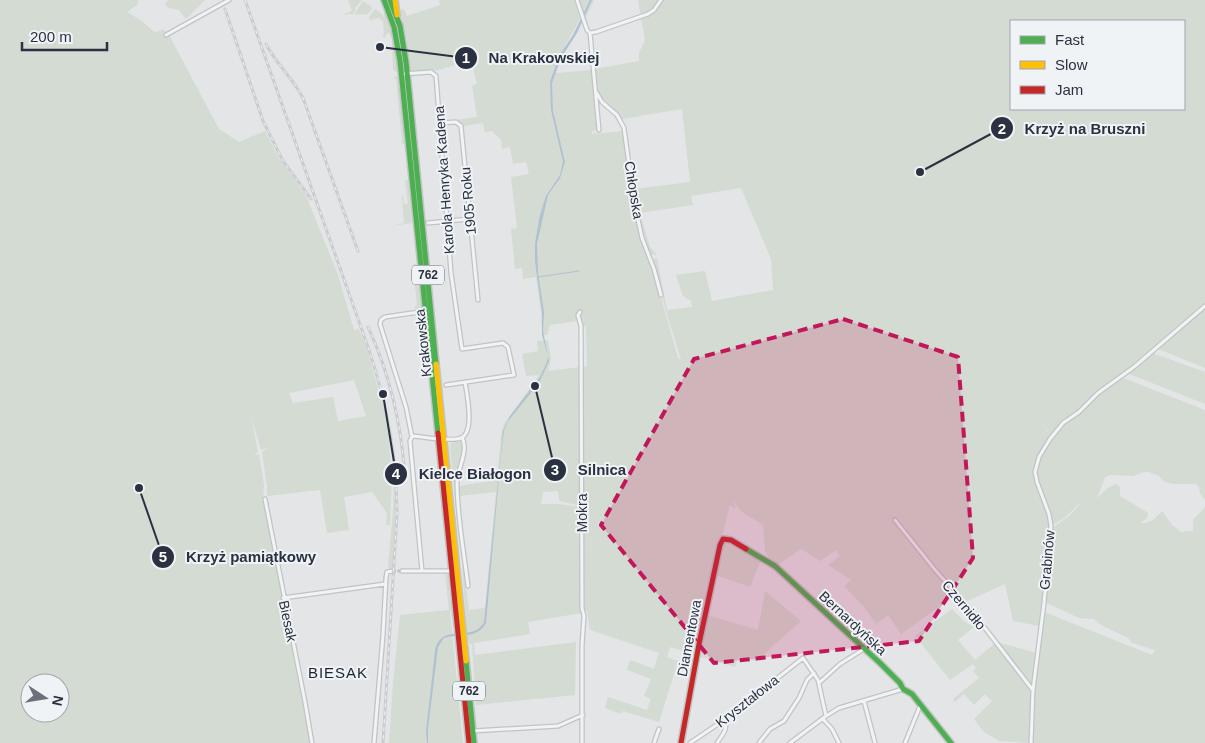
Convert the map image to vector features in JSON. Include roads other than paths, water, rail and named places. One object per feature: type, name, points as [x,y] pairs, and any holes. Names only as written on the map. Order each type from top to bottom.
[{"type":"main road","name":"Krakowska","points":[[384,0],[396,35],[404,74],[441,438],[452,571],[474,743]]},
{"type":"main road","name":"Krakowska","points":[[390,0],[403,39],[404,74],[426,311],[457,566],[460,631]]},
{"type":"main road","points":[[394,0],[397,17]]},
{"type":"main road","name":"Bernardyńska","points":[[723,539],[731,540],[776,566],[864,649],[903,689],[912,694],[951,743]]},
{"type":"main road","name":"Diamentowa","points":[[681,743],[699,644],[720,545],[723,539]]},
{"type":"main road","name":"Krakowska","points":[[461,638],[469,743]]},
{"type":"street","points":[[166,35],[229,0]]},
{"type":"street","points":[[577,0],[584,22],[590,33],[599,130]]},
{"type":"street","points":[[590,33],[648,14],[654,10],[661,0]]},
{"type":"street","name":"Karola Henryka Kadena","points":[[404,74],[431,72],[436,76],[451,273],[462,349],[506,345],[514,375],[465,382]]},
{"type":"street","name":"Chłopska","points":[[596,92],[599,98],[617,115],[624,128],[634,201],[642,238],[654,269],[661,295]]},
{"type":"street","name":"1905 Roku","points":[[439,124],[456,122],[461,126],[478,300]]},
{"type":"street","points":[[428,223],[470,219]]},
{"type":"street","name":"Grabinów","points":[[1031,743],[1033,690],[1051,526],[1049,514],[1035,477],[1035,468],[1039,458],[1063,423],[1079,412],[1098,393],[1134,367],[1205,306]]},
{"type":"street","name":"Krakowska","points":[[422,571],[410,441],[412,437],[406,407],[380,324],[381,320],[385,317],[426,311]]},
{"type":"street","name":"Mokra","points":[[580,312],[578,315],[581,326],[582,594],[584,616],[582,645],[582,743]]},
{"type":"street","points":[[412,437],[462,437],[469,429],[465,382],[446,385]]},
{"type":"street","points":[[462,437],[464,450],[457,484],[468,586]]},
{"type":"street","name":"Biesak","points":[[265,500],[312,743]]},
{"type":"street","name":"Czernidło","points":[[895,520],[936,572],[971,610],[1033,690]]},
{"type":"street","points":[[457,566],[465,564]]},
{"type":"street","points":[[374,743],[385,584],[387,572],[393,571]]},
{"type":"street","points":[[402,571],[452,571]]},
{"type":"street","points":[[283,598],[385,584]]},
{"type":"street","points":[[819,682],[840,664],[864,649]]},
{"type":"street","name":"Kryształowa","points":[[690,743],[724,720],[803,658],[814,673]]},
{"type":"street","points":[[758,743],[770,729],[784,721],[799,698],[806,680],[814,673],[819,682],[824,717],[839,743]]},
{"type":"street","points":[[790,743],[824,717],[843,707],[903,689]]},
{"type":"street","points":[[864,701],[875,743]]},
{"type":"street","points":[[905,743],[920,706]]},
{"type":"street","points":[[473,731],[558,726],[582,715]]},
{"type":"street","points":[[717,743],[726,730],[724,720]]},
{"type":"street","points":[[654,743],[659,728]]},
{"type":"water","points":[[590,0],[592,0],[577,33],[561,58],[552,83],[553,111],[565,162],[560,178],[548,195],[537,244],[538,273],[544,312],[543,331],[548,356],[542,335],[542,312],[535,261],[535,243],[540,215],[546,196],[560,175],[563,162],[551,110],[550,82],[559,56],[573,35]]},
{"type":"water","points":[[548,356],[549,361],[539,383],[508,421],[504,431],[486,623],[478,632],[473,634],[444,638],[438,647],[427,743],[426,731],[435,651],[438,642],[444,637],[450,634],[473,632],[484,622],[503,431],[510,416],[540,377]]},
{"type":"waterway","points":[[538,277],[579,271]]},
{"type":"tunnel","points":[[393,571],[402,571]]},
{"type":"railway","points":[[245,0],[369,350],[381,390],[390,431],[397,493],[397,514],[383,743]]},
{"type":"railway","points":[[225,9],[263,121],[283,161],[311,199]]},
{"type":"railway","points":[[266,44],[303,98],[358,251]]},
{"type":"railway","points":[[368,327],[376,345],[393,399],[401,437],[405,475]]},
{"type":"place","name":"Na Krakowskiej","points":[[380,47]]},
{"type":"place","name":"Krzyż na Bruszni","points":[[920,172]]},
{"type":"place","name":"Silnica","points":[[535,386]]},
{"type":"place","name":"Kielce Białogon","points":[[383,394]]},
{"type":"place","name":"Krzyż pamiątkowy","points":[[139,488]]},
{"type":"district","name":"BIESAK","points":[[338,672]]}]
